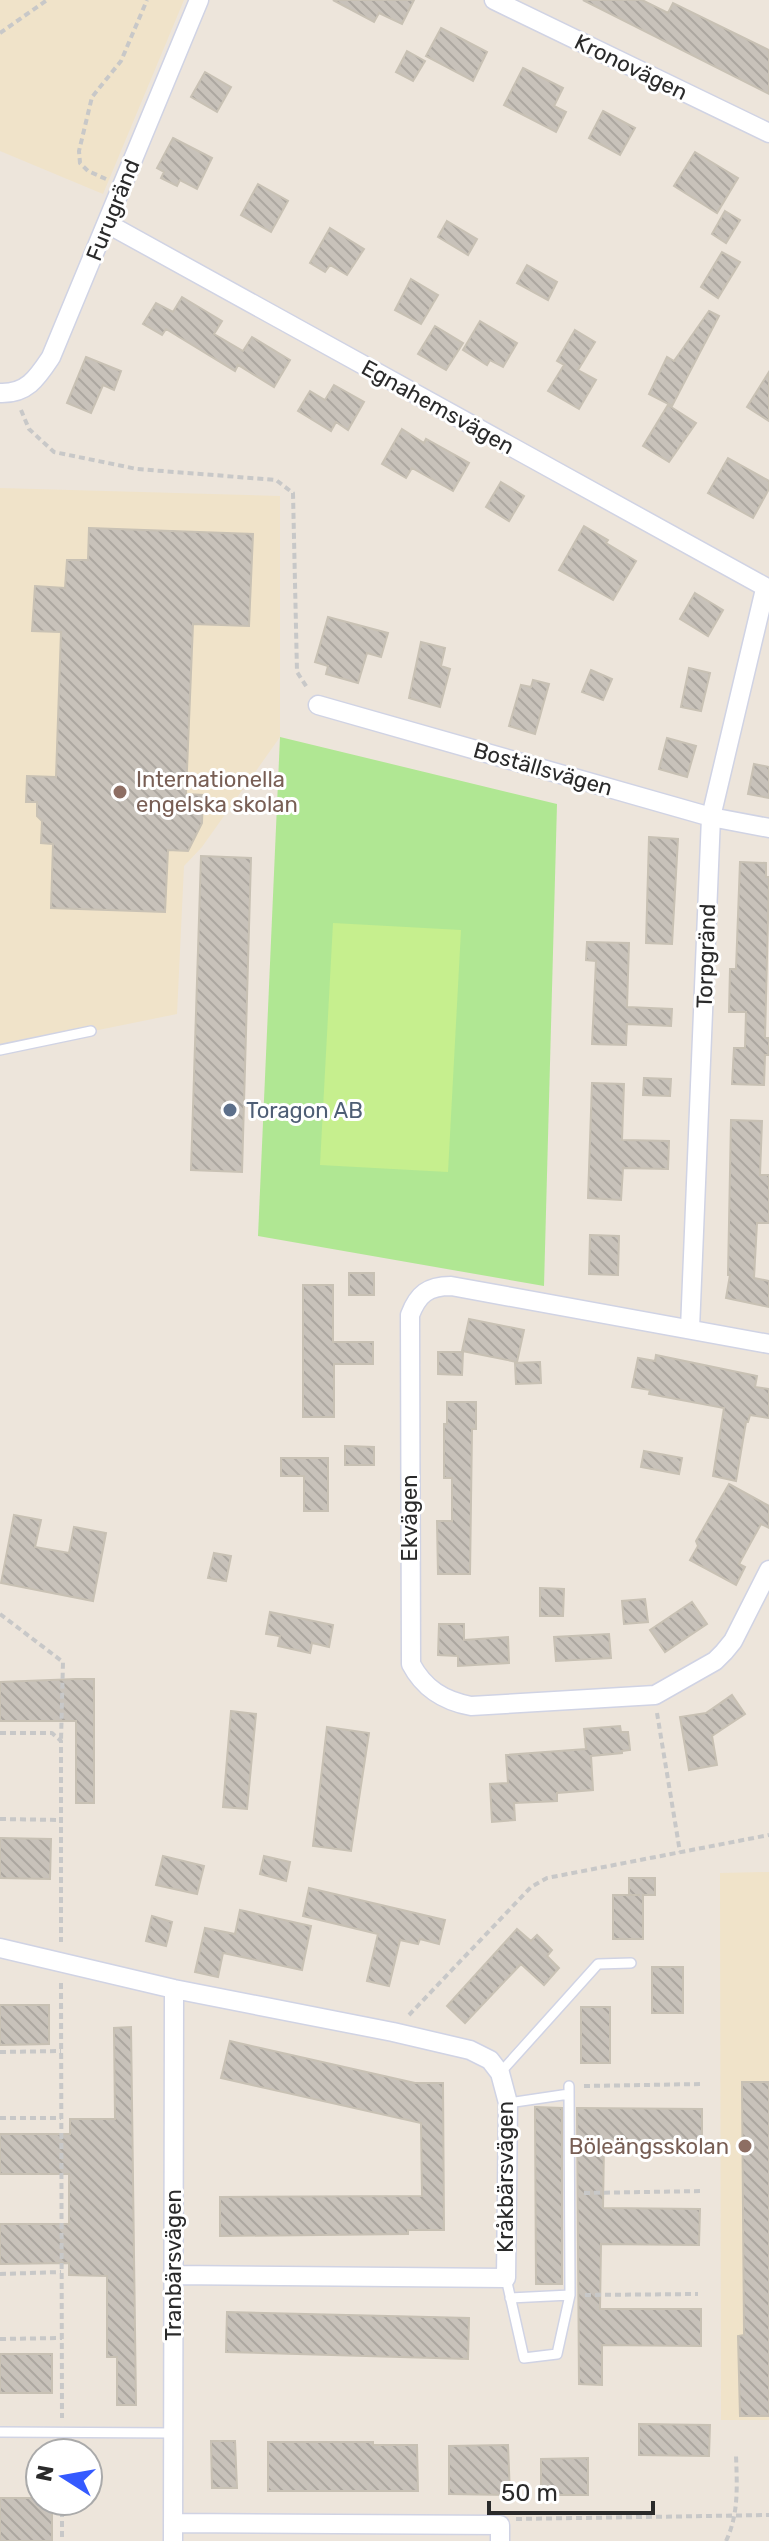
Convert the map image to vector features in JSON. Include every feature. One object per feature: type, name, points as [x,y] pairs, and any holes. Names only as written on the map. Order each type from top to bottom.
[{"type":"street","name":"Furugränd","points":[[7,394],[34,384],[51,357],[199,0]]},
{"type":"street","name":"Kronovägen","points":[[494,0],[769,133]]},
{"type":"street","name":"Egnahemsvägen","points":[[108,224],[767,589]]},
{"type":"street","name":"Torpgränd","points":[[690,1329],[711,817],[767,589]]},
{"type":"street","name":"Boställsvägen","points":[[318,705],[711,817],[769,828]]},
{"type":"street","name":"Ekvägen","points":[[769,1344],[451,1286],[426,1290],[415,1301],[410,1315],[411,1664],[420,1680],[437,1694],[455,1703],[471,1706],[655,1695],[715,1661],[724,1652],[733,1641],[769,1570]]},
{"type":"street","name":"Kråkbärsvägen","points":[[0,1948],[174,1989],[470,2050],[490,2060],[500,2073],[508,2103],[506,2278],[173,2275]]},
{"type":"street","name":"Tranbärsvägen","points":[[173,2532],[174,1989]]},
{"type":"street","points":[[173,2532],[500,2533]]},
{"type":"lane","points":[[0,1050],[91,1031]]},
{"type":"lane","points":[[500,2073],[598,1964],[631,1963]]},
{"type":"lane","points":[[506,2278],[524,2358],[557,2354],[570,2295],[569,2090],[508,2103]]},
{"type":"lane","points":[[510,2298],[570,2295]]},
{"type":"lane","points":[[0,2432],[173,2433]]},
{"type":"path","points":[[0,33],[47,0]]},
{"type":"path","points":[[123,187],[88,171],[80,163],[79,151],[92,97],[121,61],[147,0]]},
{"type":"path","points":[[7,394],[29,429],[54,452],[137,469],[276,480],[293,493],[297,672],[318,705]]},
{"type":"path","points":[[0,1614],[63,1662],[62,2433]]},
{"type":"path","points":[[655,1695],[680,1852]]},
{"type":"path","points":[[0,1733],[52,1733],[61,1741]]},
{"type":"path","points":[[0,1819],[61,1820]]},
{"type":"path","points":[[393,2032],[531,1887],[560,1873],[769,1835]]},
{"type":"path","points":[[0,2052],[61,2051]]},
{"type":"path","points":[[569,2090],[702,2084]]},
{"type":"path","points":[[0,2118],[61,2118]]},
{"type":"path","points":[[570,2193],[703,2191]]},
{"type":"path","points":[[0,2274],[61,2272]]},
{"type":"path","points":[[570,2295],[698,2294]]},
{"type":"path","points":[[0,2339],[62,2338]]},
{"type":"path","points":[[726,2541],[737,2502],[736,2455]]},
{"type":"path","points":[[500,2533],[516,2518],[769,2515]]},
{"type":"path","points":[[62,2517],[62,2541]]},
{"type":"shaded area","points":[[0,0],[184,0],[103,194],[0,151]]},
{"type":"shaded area","name":"Internationella engelska skolan","points":[[0,488],[280,496],[280,737],[202,847],[184,866],[177,1014],[0,1050]]},
{"type":"shaded area","name":"Böleängsskolan","points":[[769,1872],[769,2420],[721,2420],[720,1873]]},
{"type":"green space","points":[[280,737],[557,804],[544,1286],[258,1236]]},
{"type":"green space","points":[[333,923],[461,930],[448,1172],[320,1165]]},
{"type":"building","points":[[333,0],[414,0],[402,24],[379,13],[374,22]]},
{"type":"building","points":[[583,0],[642,0],[668,13],[673,3],[769,50],[769,94]]},
{"type":"building","points":[[441,28],[487,52],[473,81],[426,56]]},
{"type":"building","points":[[407,51],[425,61],[413,81],[396,72]]},
{"type":"building","points":[[523,68],[563,88],[554,106],[566,112],[556,132],[504,105]]},
{"type":"building","points":[[205,72],[231,87],[217,112],[191,97]]},
{"type":"building","points":[[603,111],[635,128],[620,155],[589,138]]},
{"type":"building","points":[[173,138],[212,158],[197,189],[180,180],[177,186],[161,178],[164,172],[157,168]]},
{"type":"building","points":[[695,152],[738,178],[717,213],[674,186]]},
{"type":"building","points":[[258,184],[288,201],[271,232],[241,215]]},
{"type":"building","points":[[725,211],[740,220],[726,243],[712,234]]},
{"type":"building","points":[[447,221],[477,239],[468,255],[438,237]]},
{"type":"building","points":[[330,228],[364,249],[347,275],[330,265],[325,272],[310,263]]},
{"type":"building","points":[[722,252],[740,262],[718,298],[701,287]]},
{"type":"building","points":[[527,265],[557,282],[548,300],[517,283]]},
{"type":"building","points":[[411,279],[438,295],[421,324],[395,310]]},
{"type":"building","points":[[182,297],[222,321],[214,334],[243,351],[252,337],[290,360],[274,387],[238,365],[235,371],[166,329],[162,335],[143,324],[156,303],[173,312]]},
{"type":"building","points":[[709,311],[719,316],[672,406],[649,394],[667,357],[674,361]]},
{"type":"building","points":[[480,321],[517,343],[503,367],[490,360],[487,365],[463,350]]},
{"type":"building","points":[[435,326],[463,343],[446,370],[418,354]]},
{"type":"building","points":[[575,330],[595,342],[578,370],[596,380],[579,409],[548,391],[564,365],[557,361]]},
{"type":"building","points":[[86,357],[121,371],[114,390],[103,385],[91,413],[67,403]]},
{"type":"building","points":[[769,372],[769,421],[747,407]]},
{"type":"building","points":[[334,385],[364,402],[348,430],[336,422],[331,431],[298,411],[310,391],[325,400]]},
{"type":"building","points":[[668,405],[696,423],[669,462],[643,446]]},
{"type":"building","points":[[402,429],[424,443],[426,439],[469,463],[453,491],[412,468],[406,478],[382,464]]},
{"type":"building","points":[[728,458],[769,481],[769,489],[753,518],[708,493]]},
{"type":"building","points":[[501,482],[524,496],[509,521],[486,507]]},
{"type":"building","points":[[584,526],[636,561],[613,600],[559,570]]},
{"type":"building","points":[[89,528],[253,534],[249,626],[193,624],[186,794],[203,795],[202,823],[188,851],[168,850],[165,912],[51,908],[53,844],[41,843],[42,821],[37,816],[37,802],[26,802],[27,776],[56,777],[61,632],[32,631],[35,586],[65,588],[67,560],[88,560]]},
{"type":"building","points":[[695,593],[723,610],[708,636],[680,619]]},
{"type":"building","points":[[328,617],[388,633],[381,657],[367,653],[358,683],[326,674],[328,666],[315,662]]},
{"type":"building","points":[[421,642],[445,648],[441,666],[450,669],[440,707],[409,698]]},
{"type":"building","points":[[689,668],[710,673],[701,711],[681,707]]},
{"type":"building","points":[[591,670],[612,679],[603,700],[582,692]]},
{"type":"building","points":[[533,680],[549,684],[535,734],[509,726],[521,685],[531,687]]},
{"type":"building","points":[[667,738],[696,746],[687,777],[659,769]]},
{"type":"building","points":[[754,764],[769,767],[769,798],[748,794]]},
{"type":"building","points":[[649,837],[678,839],[672,944],[646,943]]},
{"type":"building","points":[[201,856],[251,858],[242,1172],[191,1170]]},
{"type":"building","points":[[740,862],[766,863],[766,877],[769,877],[765,1038],[769,1038],[769,1055],[765,1055],[764,1085],[732,1084],[734,1048],[745,1048],[746,1012],[729,1012],[730,969],[736,969]]},
{"type":"building","points":[[587,942],[629,943],[627,1007],[672,1009],[671,1026],[627,1024],[626,1045],[592,1044],[596,961],[586,960]]},
{"type":"building","points":[[644,1078],[671,1079],[670,1096],[643,1095]]},
{"type":"building","points":[[592,1083],[624,1084],[622,1140],[669,1141],[668,1169],[623,1168],[621,1200],[588,1198]]},
{"type":"building","points":[[731,1120],[762,1121],[760,1175],[769,1175],[769,1223],[757,1223],[754,1278],[769,1281],[769,1307],[726,1298],[730,1275]]},
{"type":"building","points":[[590,1235],[619,1236],[618,1275],[589,1274]]},
{"type":"building","points":[[349,1273],[374,1273],[374,1295],[349,1295]]},
{"type":"building","points":[[303,1285],[333,1285],[333,1342],[373,1342],[373,1364],[334,1364],[334,1417],[303,1417]]},
{"type":"building","points":[[469,1319],[524,1330],[517,1362],[462,1351]]},
{"type":"building","points":[[438,1352],[463,1352],[462,1375],[438,1374]]},
{"type":"building","points":[[656,1355],[757,1376],[755,1387],[769,1389],[769,1418],[750,1415],[746,1422],[736,1481],[713,1476],[724,1408],[649,1394],[650,1390],[632,1387],[638,1358],[655,1361]]},
{"type":"building","points":[[540,1362],[541,1383],[516,1384],[515,1363]]},
{"type":"building","points":[[447,1402],[476,1402],[476,1429],[472,1429],[470,1574],[438,1574],[437,1521],[452,1521],[452,1478],[444,1478]]},
{"type":"building","points":[[345,1446],[374,1447],[374,1465],[345,1465]]},
{"type":"building","points":[[644,1451],[682,1458],[679,1474],[641,1467]]},
{"type":"building","points":[[281,1458],[328,1458],[328,1511],[304,1511],[304,1476],[281,1476]]},
{"type":"building","points":[[729,1484],[769,1506],[769,1528],[761,1524],[739,1564],[745,1567],[736,1585],[690,1560],[698,1546],[696,1541]]},
{"type":"building","points":[[14,1515],[41,1520],[35,1547],[69,1553],[74,1527],[106,1533],[93,1601],[1,1583]]},
{"type":"building","points":[[214,1553],[231,1556],[226,1581],[208,1578]]},
{"type":"building","points":[[540,1588],[564,1589],[563,1616],[540,1616]]},
{"type":"building","points":[[645,1599],[648,1622],[624,1624],[622,1601]]},
{"type":"building","points":[[692,1602],[707,1624],[665,1652],[650,1630]]},
{"type":"building","points":[[270,1612],[333,1625],[329,1647],[312,1643],[310,1653],[278,1646],[280,1636],[266,1634]]},
{"type":"building","points":[[439,1624],[464,1624],[464,1640],[508,1637],[509,1663],[458,1666],[458,1656],[438,1655]]},
{"type":"building","points":[[609,1634],[611,1658],[556,1661],[554,1637]]},
{"type":"building","points":[[94,1679],[94,1803],[76,1803],[76,1721],[0,1721],[0,1682]]},
{"type":"building","points":[[732,1695],[745,1714],[712,1736],[717,1765],[689,1770],[680,1717],[706,1713]]},
{"type":"building","points":[[231,1711],[256,1714],[247,1809],[223,1807]]},
{"type":"building","points":[[620,1726],[621,1732],[628,1732],[630,1750],[591,1756],[593,1790],[557,1793],[557,1801],[514,1803],[515,1820],[492,1822],[490,1784],[508,1783],[506,1755],[586,1749],[584,1729]]},
{"type":"building","points":[[327,1727],[369,1733],[351,1851],[313,1846]]},
{"type":"building","points":[[0,1838],[51,1839],[50,1879],[0,1878]]},
{"type":"building","points":[[163,1856],[204,1866],[197,1894],[156,1885]]},
{"type":"building","points":[[264,1856],[290,1862],[286,1881],[260,1874]]},
{"type":"building","points":[[629,1878],[655,1878],[655,1895],[643,1895],[643,1939],[613,1939],[613,1895],[629,1895]]},
{"type":"building","points":[[309,1888],[445,1920],[439,1944],[420,1939],[418,1944],[400,1940],[389,1986],[367,1981],[378,1934],[303,1916]]},
{"type":"building","points":[[240,1910],[311,1926],[302,1970],[223,1953],[218,1977],[195,1972],[205,1928],[235,1934]]},
{"type":"building","points":[[152,1916],[172,1922],[166,1946],[146,1941]]},
{"type":"building","points":[[517,1929],[531,1941],[537,1935],[552,1950],[547,1956],[559,1968],[544,1985],[521,1964],[465,2023],[447,2006]]},
{"type":"building","points":[[652,1967],[683,1967],[683,2013],[652,2013]]},
{"type":"building","points":[[0,2005],[49,2005],[49,2044],[0,2045]]},
{"type":"building","points":[[581,2007],[610,2007],[610,2063],[581,2063]]},
{"type":"building","points":[[131,2027],[136,2405],[117,2405],[117,2357],[107,2357],[107,2276],[69,2275],[69,2263],[0,2264],[0,2224],[69,2224],[69,2174],[0,2174],[0,2134],[70,2134],[70,2119],[115,2119],[114,2028]]},
{"type":"building","points":[[230,2041],[415,2083],[443,2083],[444,2230],[408,2230],[408,2234],[220,2236],[220,2197],[422,2196],[421,2123],[221,2078]]},
{"type":"building","points":[[742,2082],[769,2082],[769,2416],[740,2416],[738,2336],[744,2335]]},
{"type":"building","points":[[535,2107],[562,2108],[562,2284],[536,2284]]},
{"type":"building","points":[[577,2108],[702,2109],[702,2145],[604,2144],[603,2208],[700,2209],[699,2245],[601,2244],[600,2309],[701,2309],[701,2346],[602,2345],[602,2385],[579,2384]]},
{"type":"building","points":[[227,2312],[469,2318],[468,2359],[226,2352]]},
{"type":"building","points":[[0,2354],[52,2354],[52,2393],[0,2393]]},
{"type":"building","points":[[639,2424],[710,2425],[709,2456],[639,2455]]},
{"type":"building","points":[[211,2441],[235,2441],[237,2488],[212,2488]]},
{"type":"building","points":[[268,2442],[417,2445],[418,2491],[268,2491]]},
{"type":"building","points":[[508,2445],[510,2495],[449,2494],[449,2446]]},
{"type":"building","points":[[588,2458],[588,2495],[541,2495],[541,2459]]},
{"type":"building","points":[[0,2498],[24,2498],[24,2517],[52,2517],[52,2541],[0,2541]]},
{"type":"place","name":"Internationella engelska skolan","points":[[120,792]]},
{"type":"place","name":"Toragon AB","points":[[230,1110]]},
{"type":"place","name":"Böleängsskolan","points":[[745,2146]]}]
